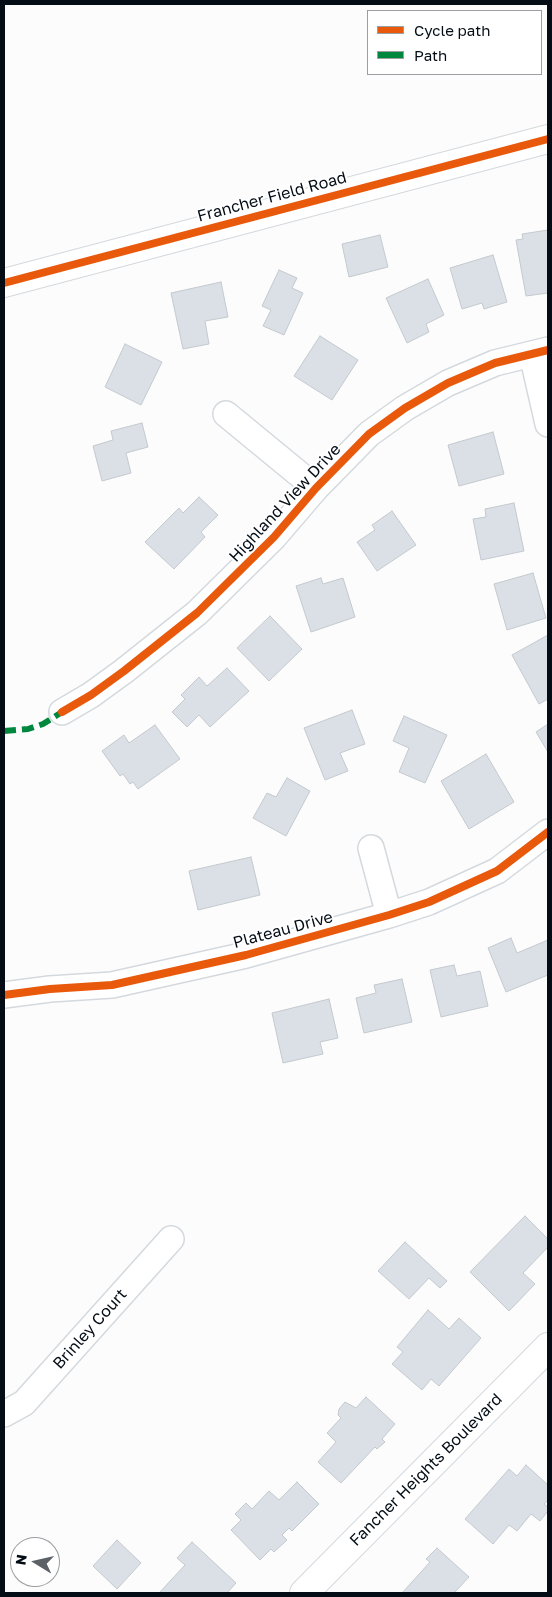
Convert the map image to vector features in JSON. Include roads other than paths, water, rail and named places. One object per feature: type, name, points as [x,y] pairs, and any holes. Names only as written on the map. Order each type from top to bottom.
[{"type":"street","name":"Francher Field Road","points":[[4,284],[548,139]]},
{"type":"street","points":[[540,352],[548,424]]},
{"type":"street","name":"Highland View Drive","points":[[62,712],[91,695],[124,671],[197,613],[274,538],[316,488],[369,434],[405,408],[448,383],[495,363],[540,352]]},
{"type":"street","points":[[226,414],[316,488]]},
{"type":"street","name":"Plateau Drive","points":[[4,995],[50,988],[112,985],[246,955],[389,915],[429,902],[497,871],[548,832]]},
{"type":"street","points":[[371,848],[389,915]]},
{"type":"street","name":"Brinley Court","points":[[4,1414],[24,1403],[171,1239]]},
{"type":"street","name":"Fancher Heights Boulevard","points":[[304,1593],[548,1347]]}]
